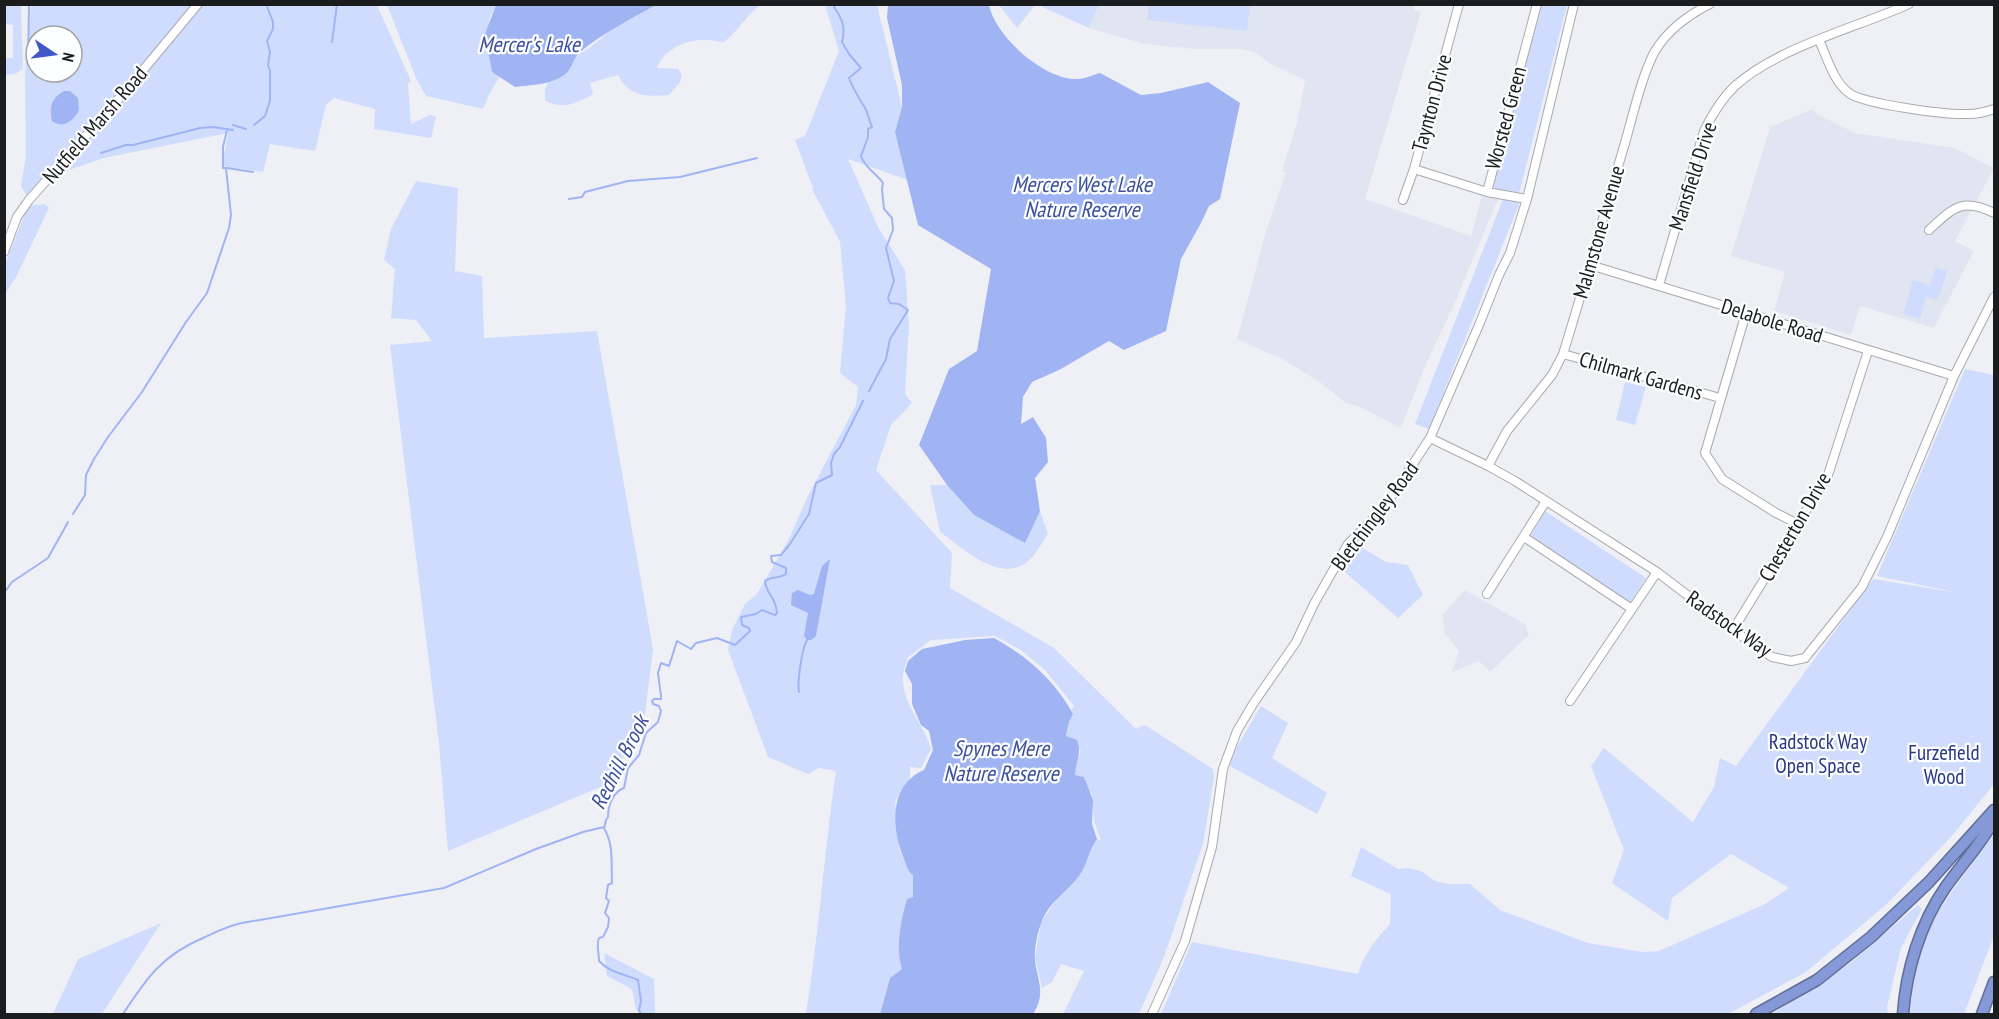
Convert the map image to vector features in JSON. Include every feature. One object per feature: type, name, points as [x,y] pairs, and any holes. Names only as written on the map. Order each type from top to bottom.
[{"type":"highway","points":[[1756,1014],[1817,981],[1871,937],[1929,882],[1995,810]]},
{"type":"highway","points":[[1903,1014],[1912,960],[1926,924],[1944,890],[1995,820]]},
{"type":"highway","points":[[1982,1014],[1995,982]]},
{"type":"street","name":"Nutfield Marsh Road","points":[[4,252],[17,217],[29,200],[129,87],[198,4]]},
{"type":"street","name":"Taynton Drive","points":[[1403,200],[1414,169],[1459,4]]},
{"type":"street","name":"Worsted Green","points":[[1527,199],[1487,192],[1537,4]]},
{"type":"street","name":"Bletchingley Road","points":[[1152,1014],[1185,941],[1212,847],[1223,769],[1237,731],[1253,704],[1288,656],[1348,544],[1384,508],[1430,438],[1510,253],[1527,199],[1574,4]]},
{"type":"street","name":"Malmstone Avenue","points":[[1488,466],[1507,431],[1552,375],[1563,354],[1649,64],[1673,29],[1685,18],[1710,4]]},
{"type":"street","name":"Mansfield Drive","points":[[1659,285],[1704,131],[1717,108],[1736,85],[1761,66],[1908,5]]},
{"type":"street","points":[[1819,40],[1837,79],[1844,89],[1856,98],[1883,104],[1963,114],[1995,109]]},
{"type":"street","points":[[1414,169],[1487,192]]},
{"type":"street","points":[[1929,230],[1951,209],[1960,206],[1980,206],[1995,213]]},
{"type":"street","name":"Delabole Road","points":[[1590,265],[1954,376]]},
{"type":"street","name":"Radstock Way","points":[[1430,438],[1488,466],[1657,572],[1772,657],[1791,661],[1805,658],[1862,587],[1887,537],[1954,376],[1995,297]]},
{"type":"street","points":[[1746,313],[1705,453],[1722,479],[1798,524]]},
{"type":"street","name":"Chesterton Drive","points":[[1733,630],[1828,475],[1868,351]]},
{"type":"street","name":"Chilmark Gardens","points":[[1563,354],[1720,398]]},
{"type":"street","points":[[1487,594],[1546,501]]},
{"type":"street","points":[[1524,537],[1632,609]]},
{"type":"street","points":[[1570,701],[1657,572]]},
{"type":"shaded area","points":[[1099,5],[1415,5],[1414,10],[1421,12],[1365,199],[1471,236],[1482,195],[1498,199],[1453,307],[1425,366],[1401,428],[1360,407],[1346,403],[1320,382],[1284,360],[1237,339],[1267,228],[1286,172],[1282,171],[1297,123],[1305,80],[1271,64],[1254,52],[1242,49],[1195,49],[1145,44],[1089,28]]},
{"type":"shaded area","points":[[1813,109],[1815,113],[1855,133],[1955,148],[1994,168],[1955,241],[1974,251],[1934,328],[1860,306],[1851,335],[1774,311],[1785,272],[1731,256],[1770,127]]},
{"type":"shaded area","points":[[1465,590],[1525,624],[1529,635],[1490,672],[1479,661],[1452,672],[1459,651],[1444,632],[1443,614]]},
{"type":"green space","points":[[5,4],[21,5],[23,69],[15,74],[5,75],[5,58],[13,58],[13,25],[5,24]]},
{"type":"green space","points":[[1036,4],[1099,4],[1099,5],[1089,28]]},
{"type":"green space","points":[[31,5],[377,5],[411,81],[408,83],[411,124],[430,115],[436,117],[431,138],[374,129],[375,109],[334,98],[326,105],[315,151],[270,144],[263,172],[222,166],[228,133],[104,158],[69,170],[29,200],[21,186],[26,156],[25,84],[84,84],[84,24],[29,24]]},
{"type":"green space","points":[[387,5],[496,5],[489,19],[492,72],[500,76],[483,109],[426,96],[416,78]]},
{"type":"green space","points":[[656,5],[760,5],[724,42],[693,41],[668,52],[657,68],[678,69],[682,75],[680,82],[669,95],[653,96],[633,92],[618,75],[590,83],[593,94],[575,103],[557,105],[545,100],[548,82],[566,72],[577,54],[615,28]]},
{"type":"green space","points":[[825,5],[877,5],[902,107],[895,132],[908,180],[848,159],[878,227],[905,270],[909,325],[905,394],[912,403],[891,425],[876,470],[952,553],[950,588],[1054,648],[1136,729],[1145,725],[1213,769],[1214,777],[1203,844],[1164,957],[1139,1014],[1063,1014],[1084,971],[1061,964],[1052,982],[1042,988],[1035,958],[1041,922],[1060,895],[1081,873],[1092,845],[1097,839],[1101,841],[1094,821],[1092,792],[1089,794],[1084,777],[1074,776],[1081,751],[1066,737],[1073,714],[1071,710],[1074,706],[1045,670],[1021,650],[995,636],[931,640],[907,658],[903,676],[904,691],[931,749],[921,768],[910,767],[910,779],[895,802],[900,852],[913,875],[913,898],[902,970],[890,978],[880,1014],[806,1014],[836,771],[819,768],[808,774],[768,757],[728,650],[732,630],[745,604],[757,594],[789,539],[808,496],[856,405],[858,387],[840,373],[846,306],[840,242],[812,189],[795,140],[805,136],[839,51]]},
{"type":"green space","points":[[999,5],[1035,5],[1017,28]]},
{"type":"green space","points":[[1149,5],[1250,5],[1247,31],[1147,20]]},
{"type":"green space","points":[[1541,5],[1567,5],[1519,194],[1495,189],[1493,185]]},
{"type":"green space","points":[[416,181],[458,188],[455,271],[482,276],[484,338],[597,331],[653,649],[645,714],[610,783],[448,851],[439,744],[390,345],[432,341],[416,320],[391,318],[395,269],[384,260],[391,229]]},
{"type":"green space","points":[[1503,199],[1520,202],[1429,429],[1415,424]]},
{"type":"green space","points":[[45,204],[49,208],[16,277],[5,294],[5,264],[27,209],[34,205]]},
{"type":"green space","points":[[1936,268],[1947,271],[1938,300],[1926,297],[1920,319],[1903,314],[1913,280],[1930,285]]},
{"type":"green space","points":[[1965,369],[1994,375],[1994,784],[1951,837],[1887,904],[1806,972],[1728,1014],[1161,1014],[1192,942],[1358,974],[1371,947],[1390,924],[1391,894],[1351,876],[1361,847],[1398,869],[1410,868],[1423,872],[1435,881],[1448,884],[1470,884],[1500,910],[1588,943],[1642,952],[1659,951],[1765,904],[1789,888],[1731,854],[1672,898],[1668,921],[1612,883],[1624,850],[1591,766],[1604,748],[1693,822],[1714,787],[1720,758],[1736,766],[1873,579],[1960,593],[1877,576]]},
{"type":"green space","points":[[1625,382],[1646,387],[1635,425],[1616,420]]},
{"type":"green space","points":[[930,485],[947,485],[974,515],[1024,542],[1040,511],[1048,534],[1028,561],[1017,567],[1006,569],[994,567],[971,555],[940,532]]},
{"type":"green space","points":[[1545,511],[1646,578],[1630,603],[1530,537]]},
{"type":"green space","points":[[1359,546],[1386,562],[1408,565],[1423,595],[1398,618],[1340,568]]},
{"type":"green space","points":[[1261,706],[1288,723],[1272,758],[1327,793],[1317,814],[1230,766],[1235,750]]},
{"type":"green space","points":[[1994,834],[1994,936],[1964,1014],[1910,1014],[1916,969],[1931,927],[1956,886]]},
{"type":"green space","points":[[1918,905],[1922,909],[1901,948],[1887,1007],[1888,1014],[1772,1014],[1849,964]]},
{"type":"green space","points":[[161,923],[102,1014],[53,1014],[78,959]]},
{"type":"green space","points":[[604,953],[654,979],[655,1014],[639,1014],[632,989],[607,976]]},
{"type":"water","name":"Mercer's Lake","points":[[496,4],[656,5],[589,45],[577,55],[568,72],[556,80],[515,87],[492,72],[485,34]]},
{"type":"water","name":"Mercers West Lake Nature Reserve","points":[[888,5],[989,5],[993,17],[1011,42],[1036,64],[1050,72],[1077,79],[1100,73],[1141,95],[1161,93],[1208,82],[1240,103],[1220,199],[1209,206],[1181,259],[1166,331],[1124,350],[1109,341],[1059,370],[1032,382],[1023,397],[1021,424],[1033,417],[1046,438],[1048,462],[1035,478],[1040,511],[1025,543],[974,515],[947,485],[919,445],[949,369],[977,351],[991,269],[918,225],[895,132],[902,107],[902,85],[887,18]]},
{"type":"water","points":[[64,91],[70,91],[78,98],[79,110],[68,123],[60,124],[52,121],[51,108],[56,97]]},
{"type":"water","points":[[830,559],[816,636],[807,640],[804,636],[808,613],[791,605],[792,593],[798,590],[810,595],[814,594],[822,566]]},
{"type":"water","name":"Spynes Mere Nature Reserve","points":[[994,638],[1039,670],[1058,691],[1073,714],[1066,736],[1077,740],[1079,754],[1075,775],[1084,777],[1093,800],[1092,824],[1097,839],[1081,873],[1044,916],[1036,942],[1035,961],[1040,994],[1033,1014],[880,1014],[890,978],[902,969],[899,952],[901,925],[907,899],[913,897],[913,875],[907,868],[900,847],[895,821],[896,808],[904,786],[924,770],[933,750],[929,731],[921,725],[912,704],[912,684],[905,671],[908,661],[922,649],[965,640]]},
{"type":"waterway","points":[[29,4],[29,24]]},
{"type":"waterway","points":[[254,125],[265,116],[270,101],[268,65],[270,52],[267,41],[273,29],[273,22],[266,4]]},
{"type":"waterway","points":[[332,42],[337,4]]},
{"type":"waterway","name":"Redhill Brook","points":[[836,4],[834,7],[843,28],[842,42],[861,68],[849,78],[872,127],[868,129],[868,137],[861,156],[865,164],[883,183],[884,209],[892,218],[893,230],[886,248],[894,281],[888,298],[890,303],[899,304],[908,310],[890,339],[886,359],[869,391]]},
{"type":"waterway","points":[[233,125],[246,129]]},
{"type":"waterway","points":[[101,153],[200,128],[233,130]]},
{"type":"waterway","points":[[73,514],[85,495],[86,475],[94,459],[142,392],[207,293],[229,228],[231,215],[226,168],[223,168],[223,147],[227,130]]},
{"type":"waterway","points":[[569,199],[582,197],[585,192],[628,181],[680,177],[757,158]]},
{"type":"waterway","points":[[227,168],[253,172]]},
{"type":"waterway","name":"Redhill Brook","points":[[641,1014],[638,980],[612,970],[599,961],[598,941],[608,927],[609,918],[605,913],[609,901],[606,898],[608,885],[612,883],[611,848],[604,828],[612,800],[624,788],[628,768],[639,755],[646,733],[658,722],[661,711],[659,706],[653,704],[652,701],[661,699],[658,673],[661,663],[669,666],[677,641],[691,649],[696,643],[717,638],[735,645],[750,631],[742,625],[741,617],[756,614],[762,610],[775,615],[777,613],[765,581],[786,574],[786,568],[772,562],[771,556],[781,555],[809,514],[816,483],[832,475],[831,463],[834,454],[840,447],[863,401]]},
{"type":"waterway","points":[[4,593],[12,582],[48,558],[68,522]]},
{"type":"waterway","points":[[799,692],[800,666],[807,640]]},
{"type":"waterway","points":[[123,1014],[139,990],[166,960],[176,952],[226,927],[444,888],[536,849],[604,827]]},
{"type":"park label","name":"Radstock Way Open Space","points":[[1818,754]]},
{"type":"park label","name":"Furzefield Wood","points":[[1944,765]]}]
